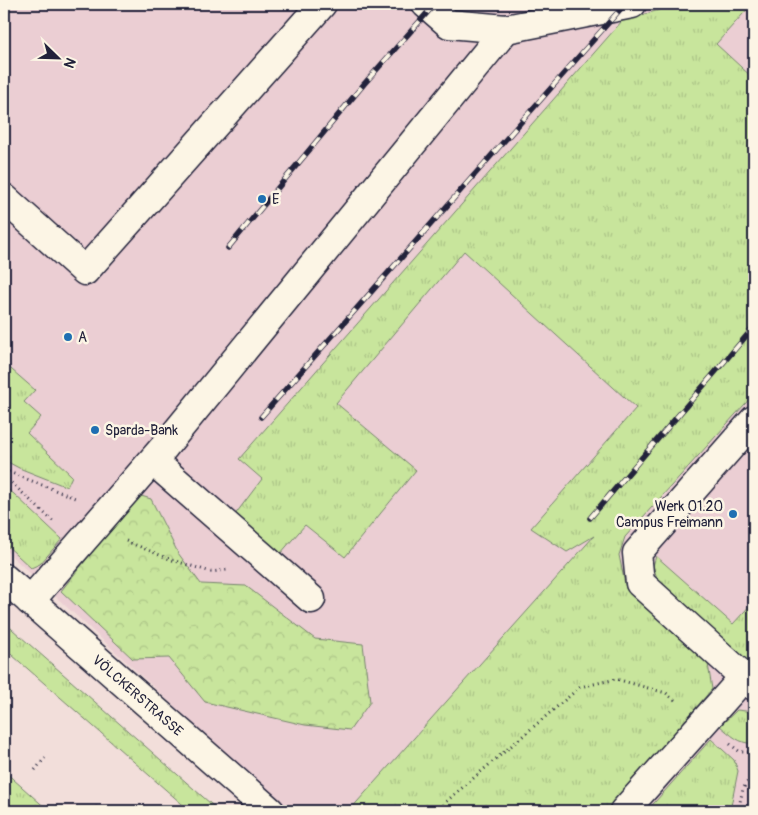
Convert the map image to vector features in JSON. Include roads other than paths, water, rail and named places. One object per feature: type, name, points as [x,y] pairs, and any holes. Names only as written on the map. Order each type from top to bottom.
[{"type":"street","points":[[4,198],[85,271],[322,4]]},
{"type":"street","points":[[426,4],[449,24],[506,29],[632,4]]},
{"type":"street","points":[[30,601],[153,461],[506,29]]},
{"type":"street","points":[[624,811],[703,722],[749,681],[640,583],[637,553],[754,420]]},
{"type":"street","points":[[153,461],[310,599]]},
{"type":"street","name":"VÖLCKERSTRASSE","points":[[4,578],[270,811]]},
{"type":"railway","points":[[228,248],[364,84],[435,4]]},
{"type":"railway","points":[[261,417],[625,4]]},
{"type":"railway","points":[[590,518],[754,327]]},
{"type":"place","name":"E","points":[[262,199]]},
{"type":"place","name":"A","points":[[68,337]]},
{"type":"place","name":"Sparda-Bank","points":[[95,430]]},
{"type":"place","name":"Werk 01.20 Campus Freimann","points":[[733,514]]}]
